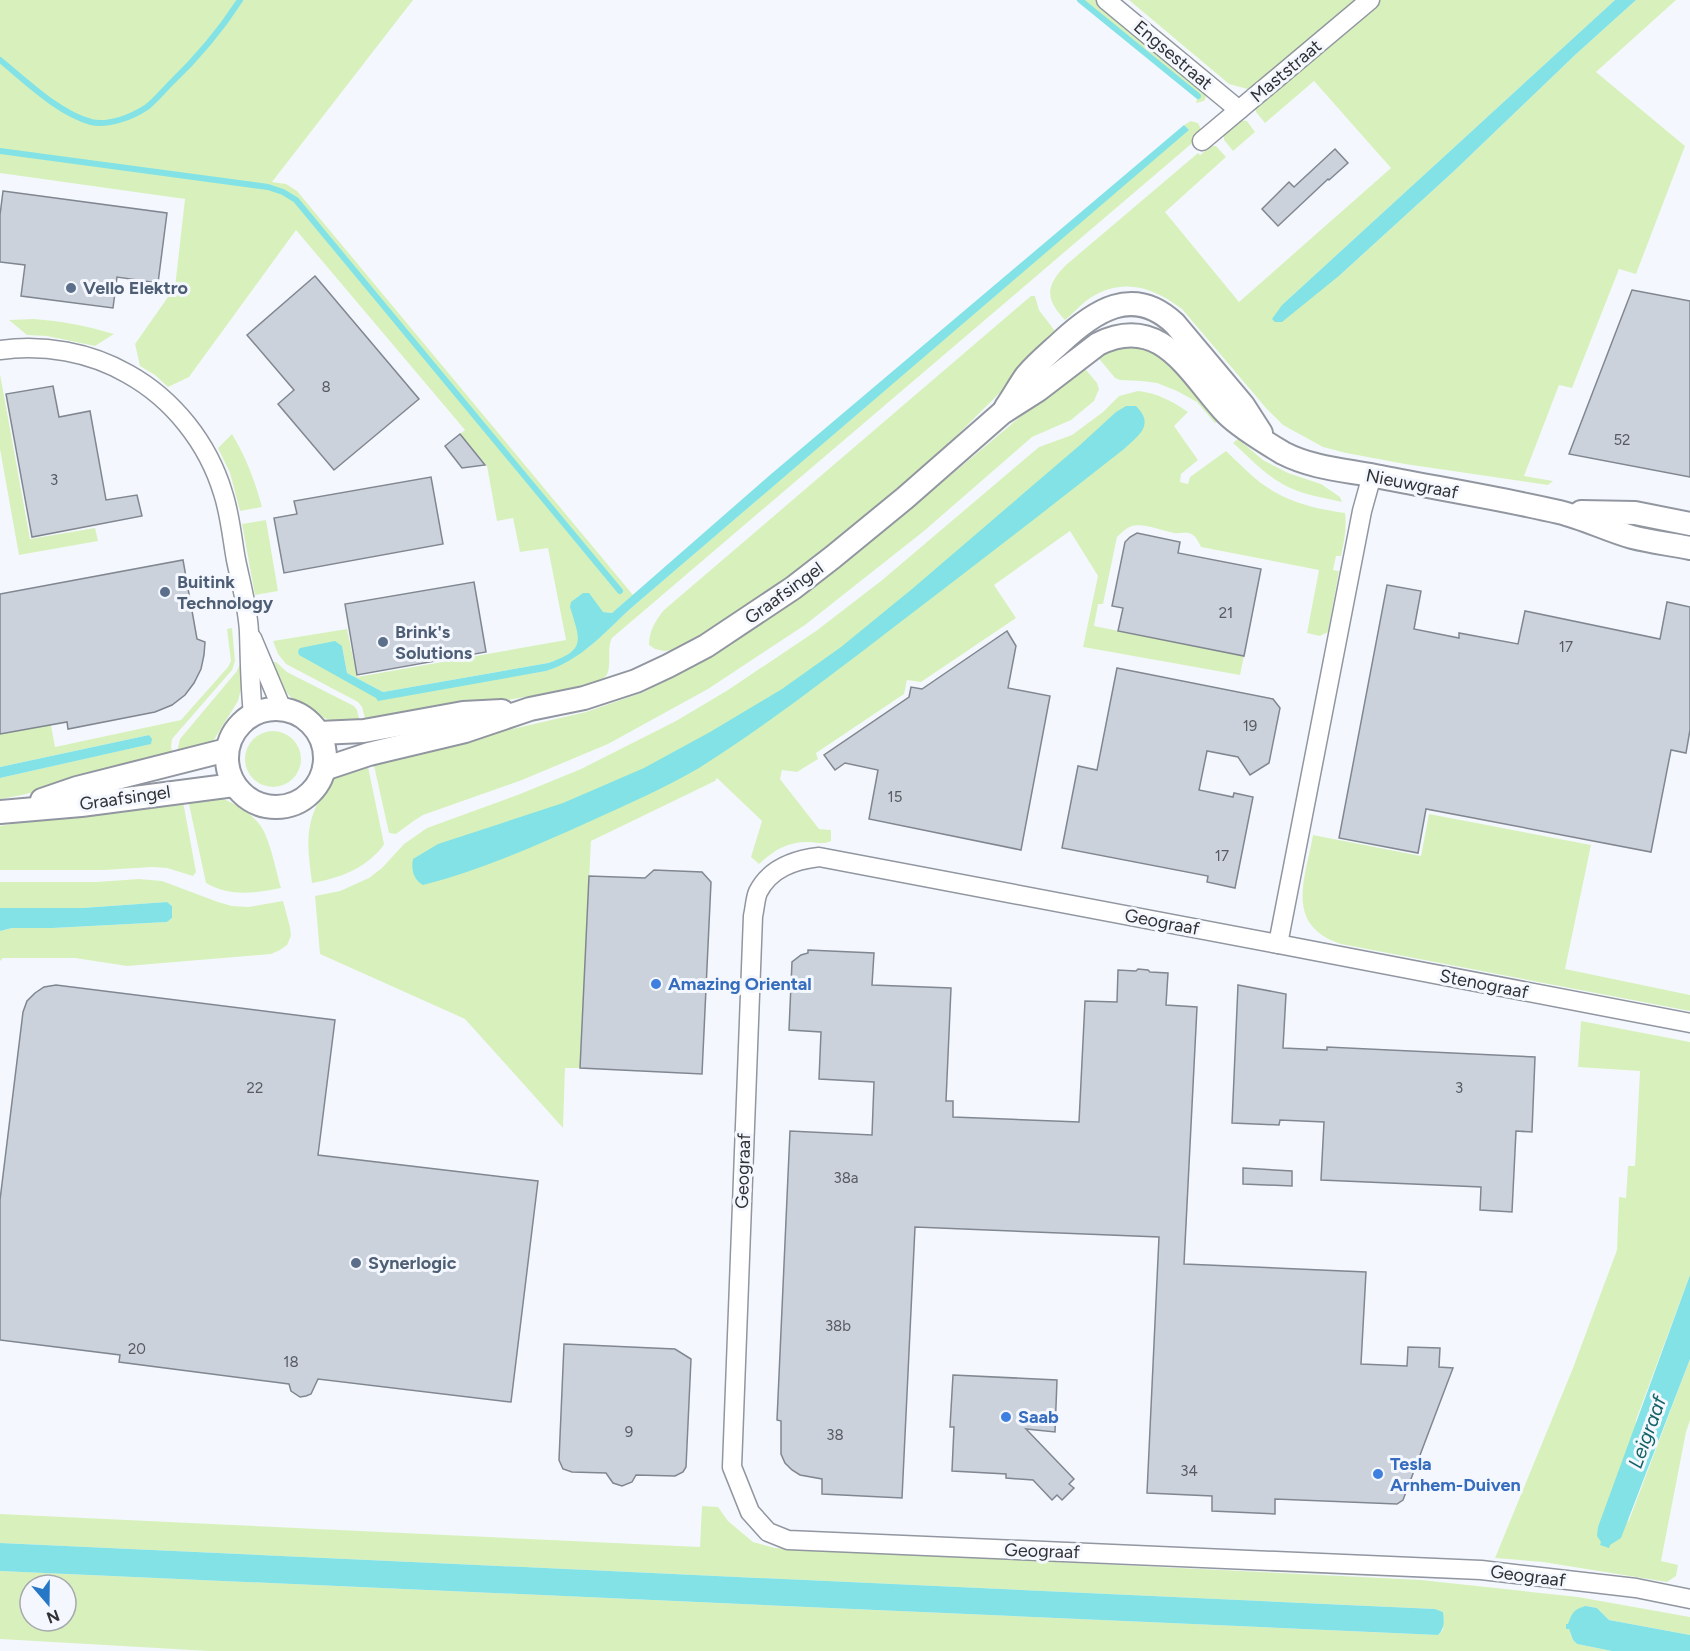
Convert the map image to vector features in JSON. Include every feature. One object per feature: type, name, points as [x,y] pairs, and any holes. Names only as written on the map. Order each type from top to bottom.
[{"type":"street","name":"Engsestraat","points":[[1106,0],[1239,110]]},
{"type":"street","name":"Maststraat","points":[[1202,141],[1370,0]]},
{"type":"street","name":"Nieuwgraaf","points":[[1068,336],[1094,315],[1122,304],[1138,304],[1165,314],[1216,371],[1243,405],[1267,442]]},
{"type":"street","name":"Nieuwgraaf","points":[[1083,354],[1109,338],[1137,335],[1150,337],[1175,354],[1229,416],[1286,454],[1322,468],[1561,512],[1631,537],[1690,548]]},
{"type":"street","name":"Graafsingel","points":[[1002,413],[1026,376],[1068,336]]},
{"type":"street","points":[[0,350],[27,348],[58,350],[113,366],[140,381],[164,400],[183,419],[200,443],[215,470],[223,494],[249,631],[249,672],[253,714]]},
{"type":"street","name":"Graafsingel","points":[[324,770],[369,754],[465,731],[530,710],[584,698],[636,681],[706,646],[793,588],[905,498],[1002,413],[1038,390],[1083,354]]},
{"type":"street","points":[[1278,944],[1362,511],[1372,476]]},
{"type":"street","name":"Nieuwgraaf","points":[[1561,512],[1635,513],[1690,524]]},
{"type":"street","points":[[249,631],[282,709]]},
{"type":"street","points":[[282,709],[303,717],[319,733],[325,751],[324,770],[318,784],[308,796],[295,804],[270,807],[256,804],[234,785],[229,774],[227,750],[236,729],[253,714],[282,709]]},
{"type":"street","name":"Graafsingel","points":[[319,733],[364,731],[463,713],[530,710]]},
{"type":"street","name":"Graafsingel","points":[[7,811],[77,788],[227,750]]},
{"type":"street","name":"Graafsingel","points":[[7,811],[81,805],[234,785]]},
{"type":"street","name":"Geograaf","points":[[1278,944],[819,857],[788,864],[765,882],[757,894],[753,916],[732,1467],[750,1512],[768,1532],[788,1540],[1480,1570],[1636,1588],[1690,1599]]},
{"type":"street","name":"Stenograaf","points":[[1278,944],[1690,1023]]},
{"type":"green space","points":[[0,0],[413,0],[272,182],[286,184],[297,191],[633,595],[612,613],[603,612],[579,637],[573,651],[558,660],[383,692],[347,673],[342,646],[300,648],[377,698],[546,671],[588,648],[630,609],[1188,130],[1184,125],[1191,121],[1198,123],[1200,131],[1197,139],[612,638],[609,670],[605,677],[588,684],[519,698],[366,722],[362,707],[358,702],[286,664],[278,654],[273,641],[347,629],[357,677],[566,640],[548,548],[520,552],[513,518],[497,521],[487,466],[460,434],[465,430],[296,230],[189,377],[168,387],[155,375],[140,366],[135,344],[175,287],[185,199],[0,173]]},
{"type":"green space","points":[[1080,0],[1096,0],[1204,93],[1206,97],[1204,101],[1196,103],[1198,96]]},
{"type":"green space","points":[[1129,0],[1360,0],[1251,90],[1229,84]]},
{"type":"green space","points":[[1377,0],[1615,0],[1282,305],[1340,275],[1636,0],[1676,0],[1596,72],[1685,146],[1636,274],[1619,269],[1572,388],[1559,385],[1524,476],[1553,481],[1548,485],[1405,464],[1323,447],[1283,425],[1182,309],[1160,295],[1138,287],[1114,288],[1090,298],[1065,320],[1051,299],[1051,286],[1066,265],[1198,153],[1200,155],[1211,146],[1216,146],[1226,157],[1165,212],[1239,302],[1391,168],[1314,81],[1265,123],[1256,112],[1255,105]]},
{"type":"green space","points":[[1240,120],[1247,121],[1255,132],[1233,151],[1224,140],[1224,135]]},
{"type":"green space","points":[[1031,296],[1035,296],[1039,310],[1058,335],[923,469],[813,560],[738,614],[675,650],[664,651],[649,645],[653,626],[664,610]]},
{"type":"green space","points":[[34,319],[74,324],[114,334],[95,346],[47,336],[27,335],[9,320]]},
{"type":"green space","points":[[1133,346],[1147,349],[1173,364],[1220,419],[1215,423],[1197,402],[1157,383],[1115,378],[1096,355],[1119,347]]},
{"type":"green space","points":[[1082,365],[1097,383],[1099,389],[1094,401],[1071,420],[1032,437],[924,531],[805,625],[708,689],[608,744],[522,780],[423,815],[396,834],[389,833],[373,761],[586,712],[644,692],[722,650],[797,600]]},
{"type":"green space","points":[[0,374],[30,539],[95,528],[98,541],[19,555],[0,449]]},
{"type":"green space","points":[[1138,391],[1164,398],[1188,412],[1174,426],[1198,460],[1181,474],[1180,482],[1188,484],[1190,477],[1226,451],[1257,479],[1280,495],[1312,506],[1345,513],[1341,556],[1336,556],[1333,570],[1339,571],[1328,632],[1320,636],[1307,633],[1319,570],[1201,547],[1191,534],[1174,533],[1137,525],[1128,528],[1117,537],[1103,604],[1098,604],[1094,626],[1244,656],[1240,675],[1083,647],[1098,576],[1070,531],[994,585],[1016,618],[921,682],[907,680],[904,694],[816,753],[818,759],[797,772],[782,770],[780,779],[819,829],[831,830],[831,841],[800,842],[787,846],[775,851],[759,864],[751,857],[762,821],[717,778],[591,841],[580,1068],[565,1068],[563,1128],[465,1019],[320,954],[315,896],[340,891],[369,878],[382,868],[404,844],[427,828],[581,769],[676,721],[728,690],[816,631],[881,581],[1039,447],[1072,435],[1103,412],[1119,396]]},
{"type":"green space","points":[[232,434],[250,469],[262,507],[240,511],[230,473],[218,448]]},
{"type":"green space","points":[[1238,439],[1263,460],[1288,473],[1321,484],[1340,497],[1342,502],[1301,492],[1280,483],[1233,443]]},
{"type":"green space","points":[[266,520],[278,591],[255,595],[242,524]]},
{"type":"green space","points":[[29,606],[55,747],[181,720],[228,667],[231,661],[227,629],[232,628],[235,661],[232,670],[172,739],[171,747],[174,757],[0,799],[0,778],[150,744],[149,735],[0,767],[0,734],[35,728]]},
{"type":"green space","points":[[273,662],[287,672],[354,706],[360,722],[329,720],[300,705],[282,686]]},
{"type":"green space","points":[[241,665],[241,689],[238,701],[215,738],[210,744],[179,755],[180,739]]},
{"type":"green space","points":[[273,731],[284,733],[293,739],[299,748],[301,759],[299,770],[293,779],[284,785],[273,787],[262,785],[253,779],[247,770],[245,759],[247,748],[253,739],[262,733]]},
{"type":"green space","points":[[367,762],[384,844],[368,861],[351,871],[312,883],[308,837],[312,816],[328,786],[336,777],[344,771]]},
{"type":"green space","points":[[212,794],[244,810],[260,825],[270,846],[281,888],[233,892],[206,883],[187,795]]},
{"type":"green space","points":[[182,796],[196,872],[193,876],[167,868],[152,867],[104,870],[0,870],[0,826]]},
{"type":"green space","points":[[1429,814],[1591,845],[1565,969],[1690,995],[1690,1011],[1341,944],[1323,936],[1311,925],[1305,913],[1303,884],[1313,835],[1421,856]]},
{"type":"green space","points":[[139,879],[162,881],[232,906],[248,907],[283,901],[291,936],[287,945],[271,954],[127,966],[75,958],[3,958],[0,961],[0,931],[12,928],[167,922],[172,918],[172,906],[167,902],[82,908],[0,908],[0,882],[96,882]]},
{"type":"green space","points":[[1581,1021],[1690,1042],[1690,1275],[1636,1420],[1628,1523],[1690,1359],[1690,1420],[1661,1561],[1678,1565],[1676,1576],[1667,1582],[1543,1562],[1495,1558],[1573,1368],[1617,1250],[1619,1197],[1626,1198],[1628,1166],[1635,1166],[1640,1071],[1578,1067]]},
{"type":"green space","points":[[702,1506],[718,1507],[728,1521],[753,1542],[775,1548],[1421,1580],[1578,1597],[1690,1617],[1690,1635],[1609,1620],[1597,1608],[1586,1606],[1569,1629],[1573,1640],[1577,1644],[1612,1651],[209,1651],[0,1639],[0,1571],[45,1573],[18,1573],[18,1633],[78,1633],[78,1574],[1438,1635],[1443,1630],[1443,1612],[1435,1609],[0,1543],[0,1514],[700,1547]]},
{"type":"water","points":[[1615,0],[1636,0],[1340,275],[1282,322],[1275,322],[1272,319],[1282,305]]},
{"type":"water","points":[[1184,125],[1189,130],[630,609],[591,645],[570,660],[546,671],[378,701],[299,655],[300,648],[335,641],[342,646],[347,673],[383,692],[548,663],[561,658],[575,648],[577,642],[578,636],[570,607],[571,602],[583,593],[589,593],[603,612],[612,613],[770,475]]},
{"type":"water","points":[[1126,406],[1136,406],[1142,413],[1145,424],[1139,434],[1124,449],[846,664],[724,752],[660,789],[509,856],[423,885],[415,877],[413,859],[438,844],[563,803],[644,768],[782,689],[841,647],[912,589],[1116,412]]},
{"type":"water","points":[[149,735],[152,739],[151,744],[0,778],[0,767]]},
{"type":"water","points":[[167,902],[172,906],[172,918],[167,922],[12,928],[0,931],[0,908],[82,908]]},
{"type":"water","name":"Leigraaf","points":[[1690,1275],[1690,1359],[1621,1538],[1609,1548],[1600,1545],[1601,1542],[1597,1536],[1598,1527]]},
{"type":"water","points":[[0,1543],[1435,1609],[1443,1612],[1444,1621],[1438,1635],[0,1571]]},
{"type":"water","points":[[1586,1606],[1597,1608],[1609,1620],[1690,1635],[1690,1651],[1612,1651],[1577,1644],[1569,1629],[1566,1629],[1566,1624],[1576,1610]]},
{"type":"building","points":[[1335,149],[1348,163],[1278,226],[1262,209],[1289,182],[1294,187]]},
{"type":"building","points":[[3,191],[167,213],[158,283],[117,277],[113,308],[21,296],[25,265],[0,262],[0,215]]},
{"type":"building","points":[[315,276],[419,399],[334,470],[278,404],[294,390],[247,335]]},
{"type":"building","points":[[1632,290],[1690,301],[1690,477],[1569,454]]},
{"type":"building","points":[[53,386],[59,417],[90,411],[106,500],[137,495],[142,516],[32,537],[6,394]]},
{"type":"building","points":[[460,434],[485,465],[462,468],[445,446]]},
{"type":"building","points":[[431,477],[443,544],[284,573],[274,518],[297,514],[294,501]]},
{"type":"building","points":[[1137,533],[1180,542],[1178,553],[1261,569],[1244,656],[1118,631],[1123,608],[1112,606],[1125,542]]},
{"type":"building","points":[[183,560],[197,639],[205,642],[201,669],[185,695],[172,705],[155,712],[68,729],[67,722],[0,734],[0,594]]},
{"type":"building","points":[[474,582],[486,652],[357,675],[345,604]]},
{"type":"building","points":[[1387,585],[1421,591],[1414,629],[1459,638],[1459,633],[1518,644],[1525,611],[1660,639],[1667,602],[1690,607],[1690,730],[1686,753],[1671,750],[1651,852],[1426,809],[1418,853],[1339,838]]},
{"type":"building","points":[[1007,631],[1016,646],[1008,688],[1050,696],[1021,850],[869,819],[878,770],[845,763],[835,770],[824,755],[909,697],[911,687],[922,689]]},
{"type":"building","points":[[1117,668],[1273,699],[1280,708],[1269,763],[1250,775],[1238,757],[1207,751],[1199,790],[1233,797],[1234,793],[1253,797],[1235,888],[1207,882],[1208,876],[1062,848],[1078,766],[1097,770]]},
{"type":"building","points":[[654,870],[702,872],[711,882],[702,1074],[580,1068],[589,876],[645,878]]},
{"type":"building","points":[[808,950],[874,953],[872,985],[951,988],[946,1101],[953,1101],[953,1117],[1079,1122],[1085,1001],[1117,1002],[1118,970],[1136,971],[1138,969],[1168,973],[1166,1005],[1197,1007],[1184,1264],[1366,1272],[1361,1364],[1407,1366],[1408,1347],[1440,1348],[1439,1367],[1453,1368],[1403,1500],[1397,1504],[1275,1499],[1275,1514],[1212,1511],[1212,1496],[1147,1493],[1159,1237],[915,1227],[902,1498],[822,1494],[822,1479],[800,1475],[792,1470],[785,1463],[781,1454],[781,1421],[777,1420],[790,1131],[872,1135],[874,1082],[819,1079],[821,1032],[789,1030],[792,962],[808,953]]},
{"type":"building","points":[[56,985],[335,1020],[318,1155],[538,1181],[511,1402],[318,1379],[311,1394],[300,1397],[291,1391],[289,1384],[119,1362],[120,1355],[0,1340],[0,1200],[23,1012],[27,1001],[35,993],[44,987]]},
{"type":"building","points":[[1238,985],[1286,994],[1283,1048],[1327,1050],[1327,1047],[1535,1057],[1532,1132],[1516,1131],[1512,1212],[1480,1210],[1481,1187],[1321,1180],[1324,1122],[1280,1120],[1279,1125],[1232,1123]]},
{"type":"building","points":[[1243,1168],[1292,1171],[1292,1186],[1243,1184]]},
{"type":"building","points":[[564,1344],[675,1349],[691,1359],[686,1467],[683,1472],[675,1476],[636,1475],[632,1482],[622,1486],[613,1483],[606,1473],[572,1472],[563,1469],[559,1460]]},
{"type":"building","points":[[953,1375],[1057,1380],[1055,1432],[1026,1429],[1074,1479],[1069,1484],[1074,1488],[1062,1500],[1057,1495],[1052,1500],[1033,1480],[1006,1478],[1006,1474],[952,1471],[954,1427],[950,1427]]},
{"type":"waterway","points":[[0,60],[43,96],[79,118],[98,123],[113,122],[134,114],[153,102],[207,44],[240,0]]},
{"type":"waterway","points":[[1080,0],[1198,96]]},
{"type":"waterway","points":[[0,151],[268,187],[296,200],[620,591]]},
{"type":"place","name":"Vello Elektro","points":[[71,288]]},
{"type":"place","name":"Buitink Technology","points":[[165,592]]},
{"type":"place","name":"Brink's Solutions","points":[[383,642]]},
{"type":"place","name":"Amazing Oriental","points":[[656,984]]},
{"type":"place","name":"Synerlogic","points":[[356,1263]]},
{"type":"place","name":"Saab","points":[[1006,1417]]},
{"type":"place","name":"Tesla Arnhem-Duiven","points":[[1378,1474]]}]
